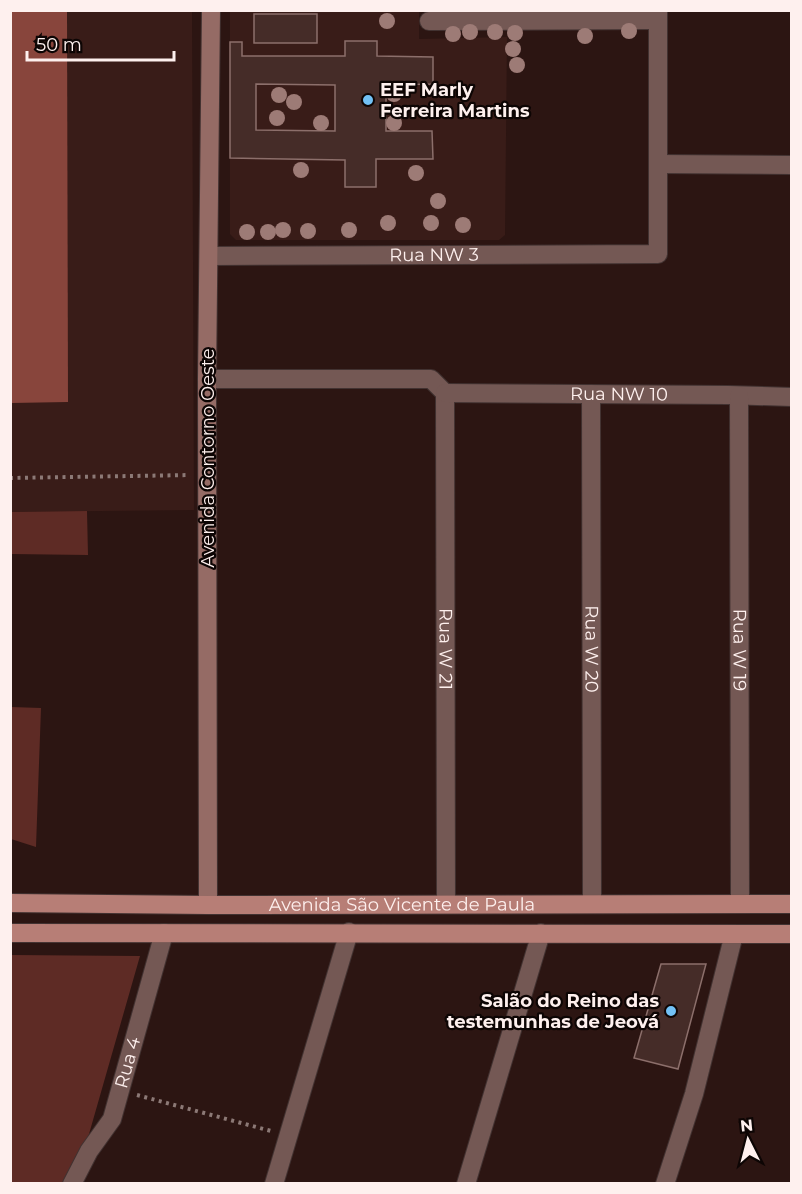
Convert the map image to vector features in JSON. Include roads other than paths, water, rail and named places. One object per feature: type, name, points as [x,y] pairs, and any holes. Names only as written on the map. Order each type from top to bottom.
[{"type":"main road","name":"Avenida São Vicente de Paula","points":[[10,903],[792,904]]},
{"type":"main road","name":"Avenida São Vicente de Paula","points":[[10,933],[792,934]]},
{"type":"street","name":"Avenida Contorno Oeste","points":[[208,905],[207,379],[211,10]]},
{"type":"street","points":[[429,21],[658,15],[658,164],[792,165]]},
{"type":"street","name":"Rua NW 3","points":[[210,256],[658,254],[658,164]]},
{"type":"street","points":[[207,379],[431,379],[445,393]]},
{"type":"street","name":"Rua NW 10","points":[[445,393],[792,397]]},
{"type":"street","name":"Rua W 21","points":[[445,393],[446,904]]},
{"type":"street","name":"Rua W 20","points":[[591,394],[592,904]]},
{"type":"street","name":"Rua W 19","points":[[739,396],[740,904]]},
{"type":"street","points":[[274,1184],[349,932]]},
{"type":"street","name":"Rua 4","points":[[72,1184],[88,1151],[112,1119],[164,933]]},
{"type":"street","points":[[466,1184],[541,933]]},
{"type":"street","points":[[666,1184],[694,1094],[734,934]]},
{"type":"place","name":"EEF Marly Ferreira Martins","points":[[368,100]]},
{"type":"place","name":"Salão do Reino das testemunhas de Jeová","points":[[671,1011]]}]
